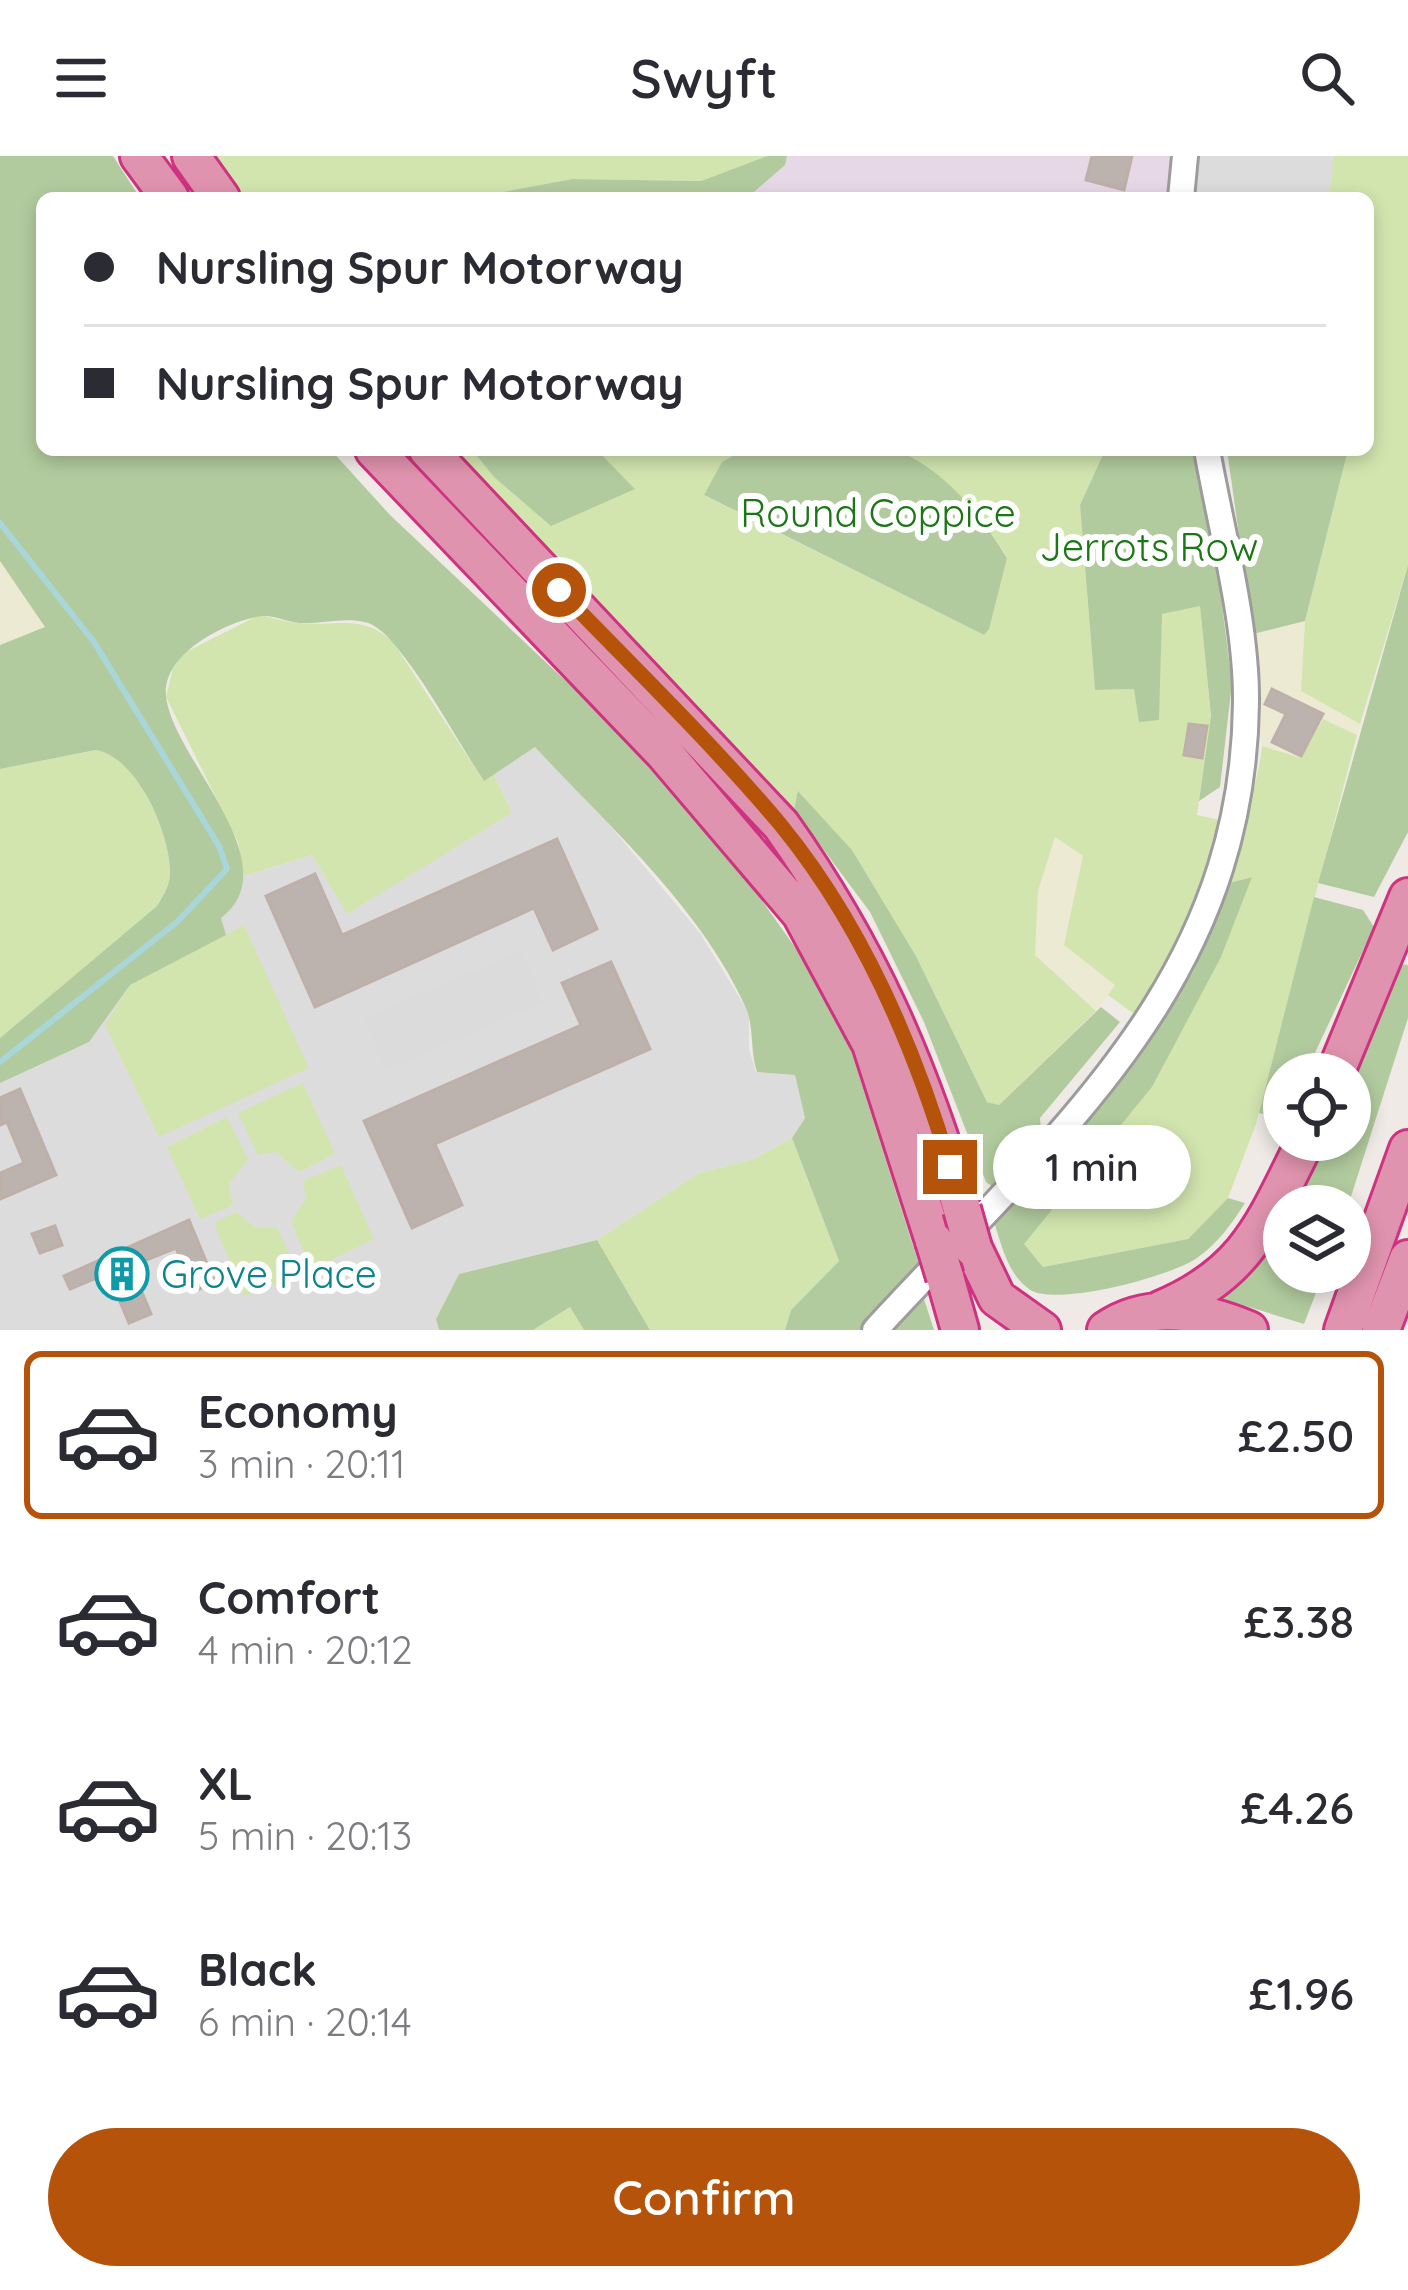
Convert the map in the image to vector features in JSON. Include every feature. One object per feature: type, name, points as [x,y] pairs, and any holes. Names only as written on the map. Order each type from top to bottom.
[{"type":"highway","points":[[140,156],[166,192]]},
{"type":"highway","points":[[191,156],[217,192]]},
{"type":"highway","points":[[380,456],[664,753],[801,914],[871,1044],[960,1330]]},
{"type":"highway","points":[[434,456],[781,825],[825,887],[864,951],[904,1035],[973,1248],[997,1298],[1042,1330]]},
{"type":"highway","points":[[1344,1053],[1408,897]]},
{"type":"highway","points":[[1343,1330],[1408,1148]]},
{"type":"highway","points":[[1102,1327],[1200,1293],[1252,1247],[1295,1161]]},
{"type":"highway","points":[[1381,1330],[1408,1259]]},
{"type":"highway","points":[[1160,1310],[1224,1319],[1249,1330]]},
{"type":"street","points":[[1182,192],[1185,156]]},
{"type":"street","points":[[875,1330],[1076,1114],[1133,1044],[1185,962],[1210,902],[1229,840],[1243,759],[1246,698],[1208,456]]},
{"type":"shaded area","points":[[787,156],[1179,156],[1175,192],[754,192],[784,165]]},
{"type":"shaded area","points":[[1198,156],[1334,156],[1330,192],[1195,192]]},
{"type":"shaded area","points":[[0,561],[46,627],[0,645]]},
{"type":"shaded area","points":[[1305,621],[1301,691],[1360,724],[1357,735],[1323,719],[1302,759],[1262,746],[1253,634]]},
{"type":"shaded area","name":"Grove Place","points":[[535,746],[587,798],[700,933],[749,1013],[749,1049],[756,1072],[795,1075],[805,1118],[792,1138],[754,1159],[699,1173],[597,1240],[459,1274],[436,1319],[439,1330],[0,1330],[0,1042],[158,925],[244,876],[312,855],[347,913],[512,813],[494,774]]},
{"type":"shaded area","points":[[1055,837],[1083,856],[1075,899],[1115,985],[1096,1011],[1035,955],[1038,891]]},
{"type":"shaded area","points":[[522,951],[543,1002],[385,1070],[364,1018]]},
{"type":"green space","points":[[0,156],[113,156],[136,192],[36,192],[36,456],[336,456],[390,515],[641,752],[753,888],[814,974],[849,1044],[921,1271],[864,1330],[785,1330],[791,1310],[839,1261],[792,1138],[805,1118],[795,1075],[757,1072],[746,1008],[727,971],[651,869],[535,747],[484,781],[406,659],[384,633],[368,623],[300,623],[256,617],[212,634],[174,667],[166,696],[173,721],[222,810],[243,869],[239,896],[221,918],[226,935],[130,985],[89,1042],[0,1083],[0,1038],[157,906],[170,872],[164,837],[148,799],[111,756],[96,750],[0,769],[0,645],[45,627],[0,561]]},
{"type":"green space","points":[[213,156],[767,156],[701,181],[572,179],[502,192],[237,192]]},
{"type":"green space","points":[[767,156],[787,156],[785,165],[754,192],[502,192],[572,179],[701,181]]},
{"type":"green space","points":[[1334,156],[1408,156],[1408,565],[1360,724],[1301,691],[1305,621],[1346,456],[1374,456],[1374,192],[1330,192]]},
{"type":"green space","points":[[451,456],[477,456],[494,477],[634,488],[603,456],[732,456],[722,462],[705,496],[984,635],[1007,557],[955,492],[904,456],[1102,456],[1080,505],[1095,690],[1134,689],[1161,614],[1200,605],[1211,718],[1197,815],[1224,821],[1211,873],[1141,1019],[1108,995],[1115,985],[1064,945],[1083,856],[1055,837],[1038,891],[1035,955],[1096,1011],[999,1105],[987,1102],[916,956],[852,850],[799,792],[794,810]]},
{"type":"green space","points":[[477,456],[603,456],[635,489],[551,526]]},
{"type":"green space","name":"Round Coppice","points":[[732,456],[908,456],[926,466],[965,501],[1007,558],[989,629],[984,635],[704,495],[722,462]]},
{"type":"green space","name":"Jerrots Row","points":[[1102,456],[1203,456],[1232,683],[1220,787],[1199,801],[1211,716],[1200,606],[1162,614],[1159,720],[1139,722],[1134,689],[1095,690],[1080,505]]},
{"type":"green space","points":[[1228,456],[1346,456],[1305,621],[1253,634]]},
{"type":"green space","points":[[1408,565],[1408,832],[1374,897],[1318,883]]},
{"type":"green space","points":[[259,615],[298,623],[360,624],[382,633],[393,642],[483,780],[494,774],[512,813],[347,914],[312,855],[244,876],[238,842],[166,697],[173,668],[184,653]]},
{"type":"green space","points":[[1323,719],[1357,735],[1274,1053],[1263,1053],[1263,1097],[1256,1124],[1228,1198],[1188,1239],[1043,1267],[1023,1244],[1152,1087],[1251,877],[1225,884],[1262,746],[1301,758]]},
{"type":"green space","points":[[97,750],[125,767],[149,799],[169,856],[168,886],[157,906],[0,1038],[0,769]]},
{"type":"green space","points":[[798,791],[852,850],[916,956],[987,1102],[999,1105],[1101,1007],[1120,1022],[1040,1118],[1042,1139],[997,1190],[986,1182],[924,1022],[870,912],[794,810]]},
{"type":"green space","points":[[1252,877],[1221,957],[1152,1087],[1024,1244],[1043,1267],[1188,1239],[1228,1198],[1245,1203],[1218,1240],[1184,1265],[1087,1292],[1042,1294],[1029,1289],[1010,1265],[992,1216],[1141,1051],[1193,972],[1225,884]]},
{"type":"green space","points":[[1314,897],[1363,910],[1374,927],[1315,1053],[1274,1053]]},
{"type":"green space","points":[[244,925],[309,1068],[159,1137],[105,1025],[130,985]]},
{"type":"green space","points":[[1395,963],[1408,965],[1408,1018],[1371,1134],[1371,1053],[1359,1053]]},
{"type":"green space","points":[[303,1083],[335,1154],[299,1172],[276,1152],[258,1155],[238,1113]]},
{"type":"green space","points":[[227,1117],[248,1159],[229,1184],[233,1205],[200,1219],[167,1147]]},
{"type":"green space","points":[[792,1138],[839,1261],[791,1310],[785,1330],[650,1330],[597,1240],[699,1173],[754,1159]]},
{"type":"green space","points":[[1308,1161],[1362,1161],[1355,1185],[1297,1185]]},
{"type":"green space","points":[[341,1165],[374,1239],[311,1270],[291,1221],[306,1199],[303,1181]]},
{"type":"green space","points":[[236,1212],[257,1228],[278,1228],[298,1275],[244,1296],[214,1223]]},
{"type":"green space","points":[[1263,1239],[1263,1293],[1316,1293],[1304,1324],[1214,1296]]},
{"type":"green space","points":[[597,1240],[650,1330],[584,1330],[570,1307],[533,1330],[439,1330],[436,1319],[459,1274]]},
{"type":"green space","points":[[924,1299],[934,1330],[890,1330]]},
{"type":"green space","points":[[570,1307],[584,1330],[533,1330]]},
{"type":"building","points":[[1092,156],[1132,156],[1124,190],[1086,180]]},
{"type":"building","points":[[1272,689],[1323,714],[1301,756],[1272,742],[1286,714],[1265,704]]},
{"type":"building","points":[[1189,724],[1207,726],[1202,758],[1184,755]]},
{"type":"building","points":[[557,839],[597,929],[553,950],[534,908],[315,1007],[266,896],[315,874],[342,935]]},
{"type":"building","points":[[611,962],[650,1049],[435,1144],[462,1205],[412,1228],[364,1121],[581,1025],[562,983]]},
{"type":"building","points":[[20,1089],[56,1175],[0,1199],[0,1173],[24,1163],[7,1122],[0,1125],[0,1098]]},
{"type":"building","name":"Grove Place","points":[[189,1220],[215,1283],[194,1291],[176,1248],[131,1266],[151,1314],[129,1323],[108,1273],[70,1289],[64,1276]]},
{"type":"building","points":[[55,1226],[62,1245],[40,1253],[32,1234]]},
{"type":"waterway","points":[[0,523],[94,642],[219,846],[227,869],[177,922],[0,1062]]},
{"type":"place","name":"Grove Place","points":[[122,1274]]},
{"type":"route","points":[[559,590],[781,825],[825,887],[889,1000],[950,1167]]}]
